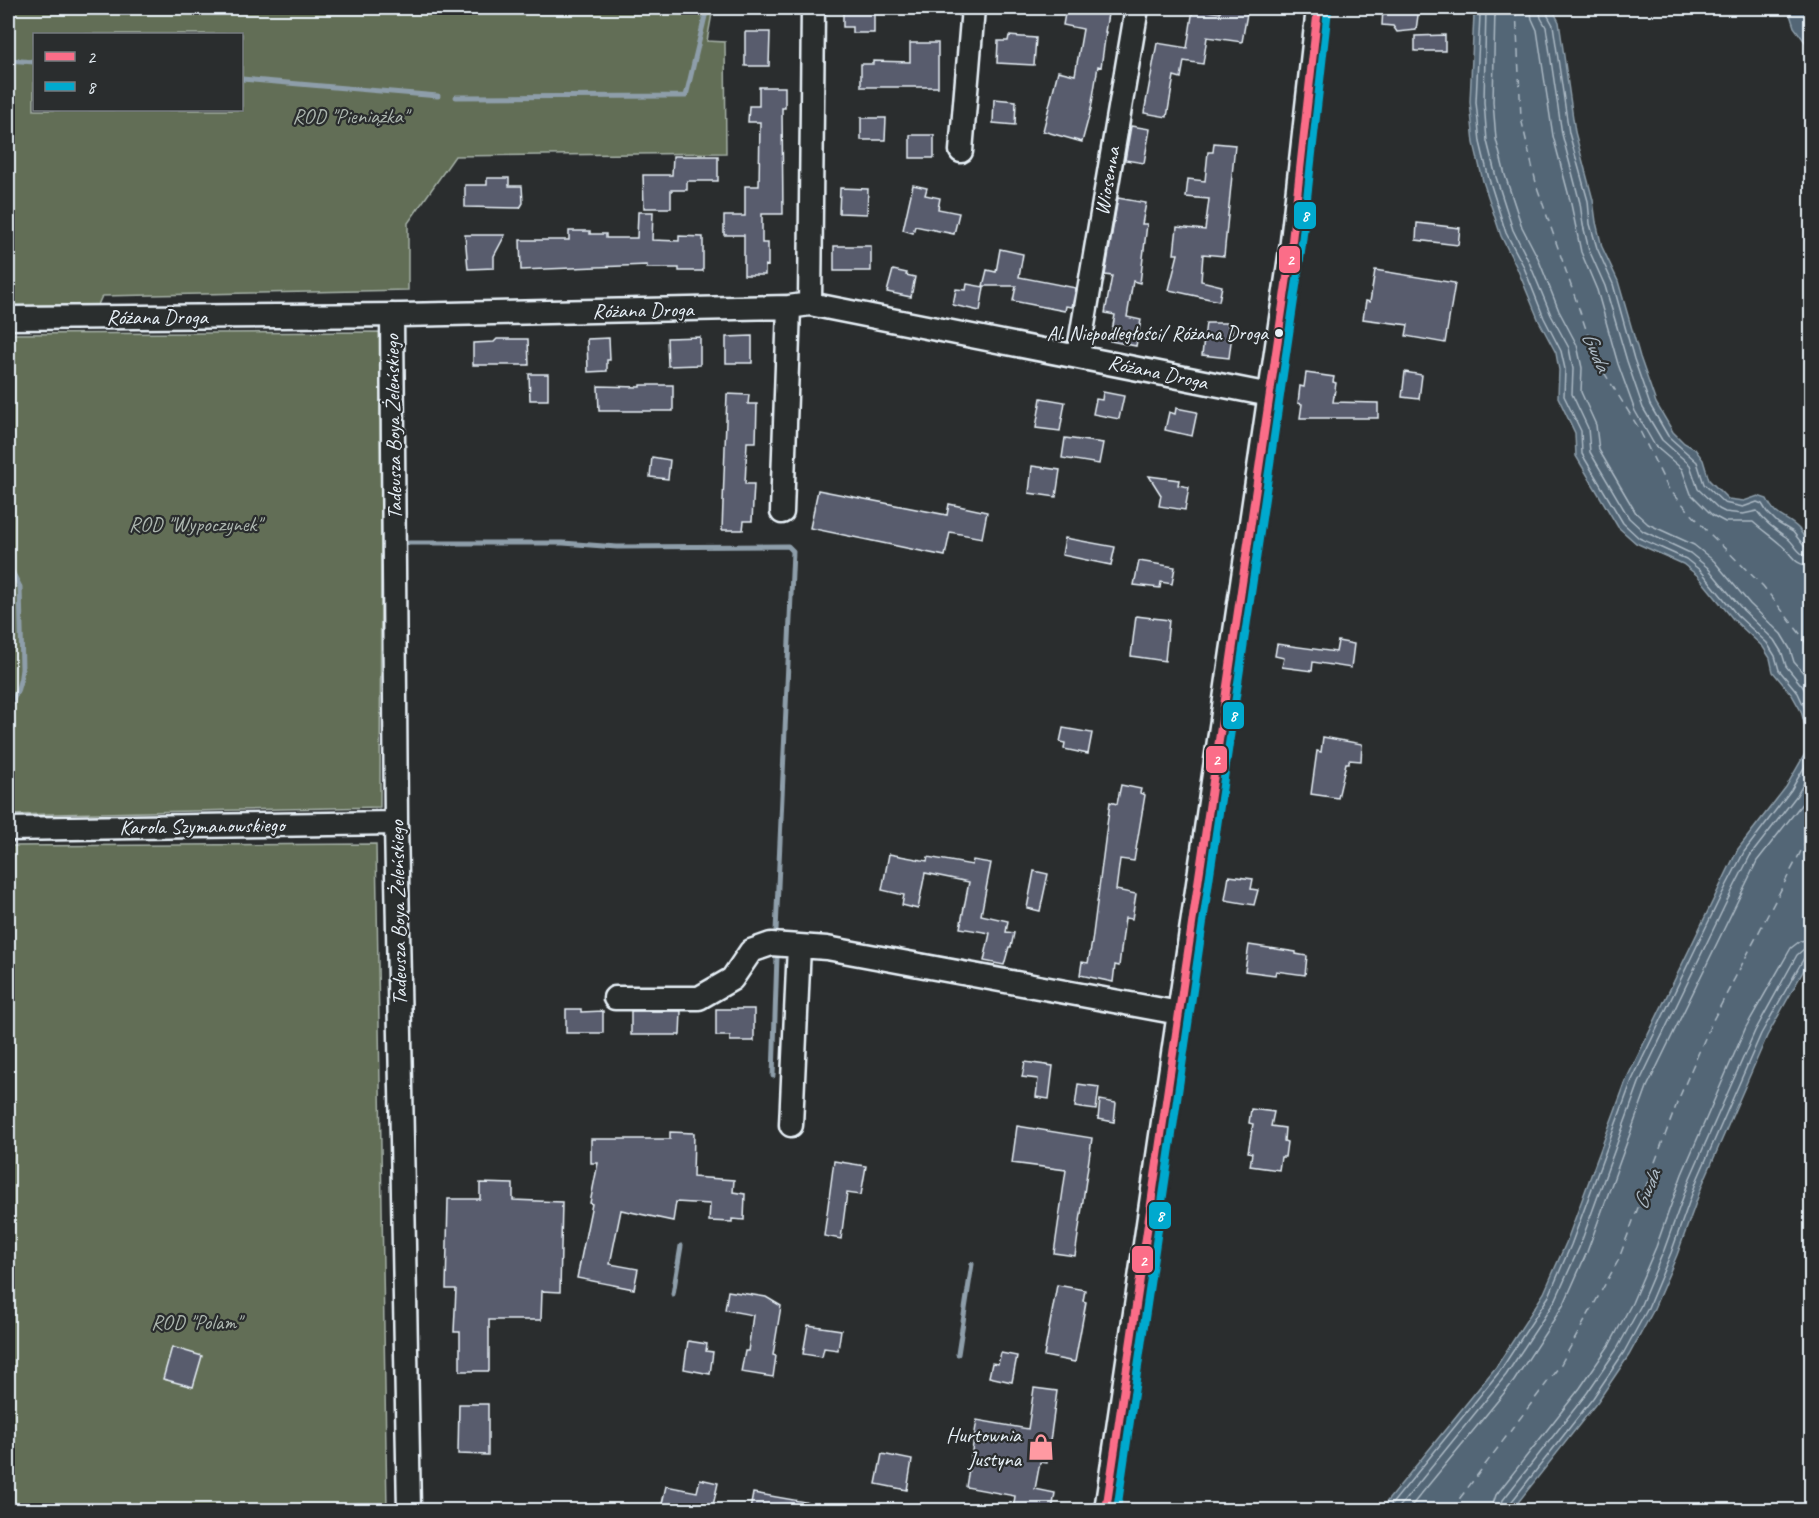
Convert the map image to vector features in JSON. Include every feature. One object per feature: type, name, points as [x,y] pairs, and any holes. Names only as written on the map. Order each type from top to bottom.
[{"type":"street","points":[[782,512],[800,305],[813,8]]},
{"type":"street","points":[[961,152],[974,8]]},
{"type":"street","name":"Wiosenna","points":[[1078,355],[1137,8]]},
{"type":"street","points":[[1106,1510],[1291,250],[1318,8]]},
{"type":"street","name":"Różana Droga","points":[[8,318],[392,315],[800,305],[1078,355],[1270,394]]},
{"type":"street","name":"Tadeusza Boya Żeleńskiego","points":[[392,315],[396,823],[409,1510]]},
{"type":"street","name":"Karola Szymanowskiego","points":[[8,829],[396,823]]},
{"type":"street","points":[[615,998],[699,998],[732,979],[751,951],[771,944],[827,948],[1179,1013]]},
{"type":"street","points":[[792,1125],[799,946]]},
{"type":"green space","name":"ROD \"Pieniążka\"","points":[[8,8],[713,8],[707,41],[725,42],[726,153],[455,156],[408,223],[408,290],[102,296],[97,307],[8,308]]},
{"type":"green space","name":"ROD \"Wypoczynek\"","points":[[380,332],[380,807],[8,815],[8,334]]},
{"type":"green space","name":"ROD \"Polam\"","points":[[376,844],[387,1510],[8,1510],[8,846]]},
{"type":"water","name":"Gwda","points":[[1472,8],[1552,8],[1559,22],[1575,132],[1593,200],[1602,247],[1618,281],[1656,403],[1673,432],[1684,443],[1695,449],[1703,460],[1709,480],[1728,499],[1744,501],[1758,496],[1767,499],[1775,511],[1795,525],[1811,544],[1811,957],[1767,1036],[1703,1183],[1677,1255],[1652,1313],[1629,1355],[1598,1401],[1512,1510],[1380,1510],[1496,1367],[1544,1293],[1566,1243],[1627,1078],[1738,849],[1786,787],[1806,752],[1809,740],[1801,711],[1792,695],[1773,672],[1770,658],[1763,647],[1733,619],[1698,576],[1683,564],[1636,543],[1618,527],[1576,456],[1575,433],[1558,397],[1559,370],[1556,353],[1501,236],[1483,181],[1474,143],[1470,102],[1474,14]]},
{"type":"water","points":[[1788,8],[1811,8],[1811,50],[1794,27]]},
{"type":"building","points":[[843,8],[874,9],[874,33],[852,33],[852,27],[843,27]]},
{"type":"building","points":[[1066,8],[1109,8],[1101,67],[1098,66],[1091,109],[1082,142],[1043,131],[1058,71],[1075,75],[1083,29],[1063,25]]},
{"type":"building","points":[[1221,8],[1248,8],[1242,42],[1207,37],[1203,64],[1184,61],[1181,78],[1174,76],[1167,117],[1144,113],[1157,43],[1187,48],[1193,9],[1220,13]]},
{"type":"building","points":[[1383,8],[1419,8],[1416,30],[1397,32],[1393,26],[1382,25]]},
{"type":"building","points":[[745,32],[770,32],[769,66],[745,66]]},
{"type":"building","points":[[1445,35],[1445,51],[1415,51],[1415,36]]},
{"type":"building","points":[[1009,36],[1036,38],[1034,65],[997,63],[998,41],[1008,41]]},
{"type":"building","points":[[910,43],[938,43],[938,87],[861,87],[861,64],[873,64],[873,61],[910,62]]},
{"type":"building","points":[[759,87],[785,87],[785,108],[782,108],[783,214],[762,214],[762,243],[768,243],[768,266],[765,265],[765,275],[744,275],[744,235],[724,235],[724,216],[745,216],[745,186],[759,186],[760,122],[748,122],[749,106],[759,106]]},
{"type":"building","points":[[994,99],[1016,101],[1015,125],[993,123]]},
{"type":"building","points":[[861,118],[886,118],[885,140],[861,140]]},
{"type":"building","points":[[1131,126],[1150,129],[1144,163],[1125,160]]},
{"type":"building","points":[[910,135],[934,135],[934,158],[910,158]]},
{"type":"building","points":[[1214,143],[1235,145],[1224,256],[1203,254],[1201,281],[1222,286],[1219,301],[1169,290],[1178,254],[1174,254],[1177,227],[1205,230],[1209,199],[1186,197],[1188,179],[1205,181],[1208,152],[1213,152]]},
{"type":"building","points":[[673,156],[718,156],[718,181],[687,181],[687,190],[671,190],[671,208],[644,208],[643,175],[672,175]]},
{"type":"building","points":[[487,178],[509,178],[509,186],[522,186],[523,203],[520,208],[465,207],[465,185],[487,185]]},
{"type":"building","points":[[913,185],[927,188],[925,195],[940,198],[938,209],[959,213],[954,234],[915,226],[913,233],[903,230]]},
{"type":"building","points":[[840,188],[868,189],[867,214],[839,213]]},
{"type":"building","points":[[1118,198],[1146,203],[1142,224],[1147,224],[1140,283],[1133,281],[1127,317],[1141,320],[1136,346],[1110,341],[1115,315],[1105,313],[1112,276],[1105,275]]},
{"type":"building","points":[[638,212],[653,212],[652,240],[679,241],[679,236],[703,237],[703,271],[647,268],[647,265],[521,270],[520,240],[569,240],[569,231],[606,234],[606,238],[637,238]]},
{"type":"building","points":[[1417,223],[1460,228],[1458,245],[1416,240]]},
{"type":"building","points":[[465,235],[505,235],[494,256],[494,268],[468,269]]},
{"type":"building","points":[[834,246],[871,246],[871,271],[834,271]]},
{"type":"building","points":[[1000,249],[1023,254],[1019,277],[1076,288],[1072,307],[1066,306],[1065,311],[1013,301],[1016,286],[983,286],[987,270],[996,272]]},
{"type":"building","points":[[893,270],[915,277],[911,297],[887,292]]},
{"type":"building","points":[[1375,270],[1455,283],[1445,343],[1406,336],[1408,325],[1363,319],[1366,301],[1370,302]]},
{"type":"building","points":[[967,284],[984,287],[980,311],[953,305],[956,289],[966,290]]},
{"type":"building","points":[[1206,323],[1228,323],[1228,326],[1233,326],[1229,358],[1202,355]]},
{"type":"building","points":[[752,336],[752,363],[726,363],[726,337]]},
{"type":"building","points":[[700,337],[700,365],[668,366],[667,338]]},
{"type":"building","points":[[609,338],[610,360],[607,360],[607,371],[588,372],[587,339]]},
{"type":"building","points":[[497,339],[528,339],[529,365],[473,365],[473,343],[494,342]]},
{"type":"building","points":[[1405,372],[1422,375],[1419,399],[1402,397]]},
{"type":"building","points":[[1306,373],[1334,377],[1333,382],[1336,383],[1333,402],[1378,403],[1378,418],[1300,418],[1302,404],[1298,403],[1300,386],[1304,387]]},
{"type":"building","points":[[529,374],[548,374],[548,400],[530,400]]},
{"type":"building","points":[[640,385],[673,385],[673,411],[599,411],[598,386],[640,387]]},
{"type":"building","points":[[1103,392],[1124,396],[1119,419],[1093,414],[1096,399],[1102,400]]},
{"type":"building","points":[[727,394],[749,395],[748,404],[757,404],[756,442],[747,442],[745,484],[754,484],[752,521],[744,521],[743,530],[722,530]]},
{"type":"building","points":[[1041,398],[1065,402],[1060,431],[1036,428]]},
{"type":"building","points":[[1176,408],[1197,412],[1192,436],[1165,430],[1169,412],[1175,414]]},
{"type":"building","points":[[1065,438],[1103,443],[1099,464],[1062,458]]},
{"type":"building","points":[[652,457],[670,460],[668,479],[650,477]]},
{"type":"building","points":[[1032,466],[1060,470],[1056,497],[1029,493]]},
{"type":"building","points":[[1149,476],[1179,480],[1178,485],[1189,487],[1185,510],[1159,506],[1161,495]]},
{"type":"building","points":[[818,490],[947,515],[949,504],[987,512],[982,538],[950,532],[945,556],[810,528]]},
{"type":"building","points":[[1065,538],[1115,547],[1111,565],[1062,555]]},
{"type":"building","points":[[1139,561],[1175,567],[1172,584],[1161,582],[1160,588],[1134,585]]},
{"type":"building","points":[[1136,616],[1169,620],[1165,661],[1131,656]]},
{"type":"building","points":[[1338,641],[1354,644],[1351,668],[1313,662],[1312,671],[1282,667],[1284,658],[1275,656],[1277,644],[1336,652]]},
{"type":"building","points":[[1063,728],[1092,733],[1088,754],[1064,749],[1065,743],[1060,742]]},
{"type":"building","points":[[1323,737],[1362,744],[1361,761],[1349,760],[1349,763],[1346,763],[1338,798],[1311,794],[1317,751],[1321,752]]},
{"type":"building","points":[[1121,785],[1141,789],[1140,793],[1145,795],[1134,861],[1120,859],[1116,890],[1136,894],[1132,919],[1125,918],[1119,966],[1115,965],[1113,982],[1080,975],[1082,962],[1088,963],[1092,942],[1110,802],[1117,804]]},
{"type":"building","points":[[889,854],[927,861],[928,857],[972,865],[973,860],[991,863],[981,915],[1008,921],[1006,932],[1014,933],[1004,965],[984,961],[990,933],[960,928],[969,882],[925,873],[918,909],[902,905],[904,895],[882,890]]},
{"type":"building","points":[[1034,871],[1048,874],[1040,911],[1027,908]]},
{"type":"building","points":[[1229,876],[1253,879],[1251,889],[1258,890],[1254,905],[1225,900]]},
{"type":"building","points":[[1249,945],[1296,952],[1296,954],[1307,956],[1305,975],[1276,971],[1275,975],[1245,971]]},
{"type":"building","points":[[566,1009],[581,1009],[581,1012],[603,1011],[603,1033],[566,1033]]},
{"type":"building","points":[[716,1009],[754,1009],[754,1041],[730,1041],[730,1036],[716,1036]]},
{"type":"building","points":[[631,1011],[681,1011],[680,1035],[631,1035]]},
{"type":"building","points":[[1025,1062],[1053,1066],[1049,1099],[1036,1097],[1038,1079],[1022,1077]]},
{"type":"building","points":[[1078,1084],[1099,1087],[1096,1110],[1075,1107]]},
{"type":"building","points":[[1100,1100],[1116,1103],[1114,1122],[1098,1119]]},
{"type":"building","points":[[1251,1109],[1274,1112],[1271,1126],[1285,1128],[1284,1141],[1287,1142],[1285,1157],[1281,1157],[1279,1170],[1250,1166],[1252,1153],[1248,1152],[1253,1124],[1249,1123]]},
{"type":"building","points":[[1017,1126],[1092,1138],[1075,1256],[1054,1253],[1066,1170],[1012,1163]]},
{"type":"building","points":[[670,1132],[694,1133],[693,1177],[734,1180],[733,1192],[745,1194],[744,1220],[709,1221],[710,1204],[676,1202],[673,1221],[621,1210],[610,1264],[638,1269],[634,1289],[577,1278],[598,1163],[591,1163],[591,1139],[670,1139]]},
{"type":"building","points":[[834,1161],[866,1166],[861,1195],[847,1193],[841,1239],[824,1236]]},
{"type":"building","points":[[480,1183],[513,1184],[513,1200],[562,1202],[560,1292],[542,1291],[541,1320],[489,1320],[489,1371],[460,1371],[460,1332],[454,1332],[456,1289],[446,1289],[448,1199],[480,1199]]},
{"type":"building","points":[[1057,1285],[1085,1290],[1083,1301],[1086,1302],[1075,1362],[1044,1356]]},
{"type":"building","points":[[728,1291],[766,1297],[781,1306],[773,1355],[776,1356],[773,1377],[741,1372],[745,1351],[748,1351],[753,1315],[725,1310]]},
{"type":"building","points":[[808,1325],[841,1330],[838,1350],[824,1348],[822,1357],[803,1354]]},
{"type":"building","points":[[688,1341],[707,1344],[706,1351],[713,1352],[710,1374],[684,1369]]},
{"type":"building","points":[[172,1347],[202,1356],[193,1387],[163,1379]]},
{"type":"building","points":[[1001,1353],[1017,1356],[1012,1382],[989,1377],[992,1363],[998,1364]]},
{"type":"building","points":[[1034,1388],[1057,1391],[1047,1463],[1040,1462],[1035,1489],[1055,1493],[1052,1510],[1013,1510],[1015,1496],[966,1487],[977,1420],[1028,1429]]},
{"type":"building","points":[[459,1404],[488,1404],[488,1455],[458,1454]]},
{"type":"building","points":[[882,1454],[912,1460],[907,1490],[876,1484]]},
{"type":"building","points":[[700,1479],[718,1483],[712,1510],[661,1508],[666,1486],[697,1492]]},
{"type":"building","points":[[753,1493],[811,1503],[810,1510],[750,1510]]},
{"type":"waterway","points":[[456,97],[686,96],[707,8]]},
{"type":"waterway","points":[[8,60],[33,62]]},
{"type":"waterway","points":[[243,79],[438,96]]},
{"type":"waterway","points":[[409,543],[563,543],[617,547],[788,546],[793,551],[776,931]]},
{"type":"waterway","points":[[8,564],[20,587],[22,669],[19,685],[8,710]]},
{"type":"waterway","points":[[773,1076],[777,956]]},
{"type":"waterway","points":[[673,1294],[681,1246]]},
{"type":"waterway","points":[[958,1354],[972,1264]]},
{"type":"ferry route","points":[[1516,8],[1521,118],[1537,187],[1597,361],[1638,427],[1668,488],[1708,532],[1763,586],[1801,635],[1812,654]]},
{"type":"ferry route","points":[[1451,1510],[1561,1364],[1618,1261],[1679,1098],[1712,1022],[1812,830]]},
{"type":"transit line","name":"2","points":[[1106,1510],[1291,250],[1318,8]]},
{"type":"transit line","name":"8","points":[[1117,1510],[1301,252],[1328,9]]},
{"type":"place","name":"Al. Niepodległości/ Różana Droga","points":[[1279,333]]},
{"type":"place","name":"Hurtownia Justyna","points":[[1041,1447]]}]
